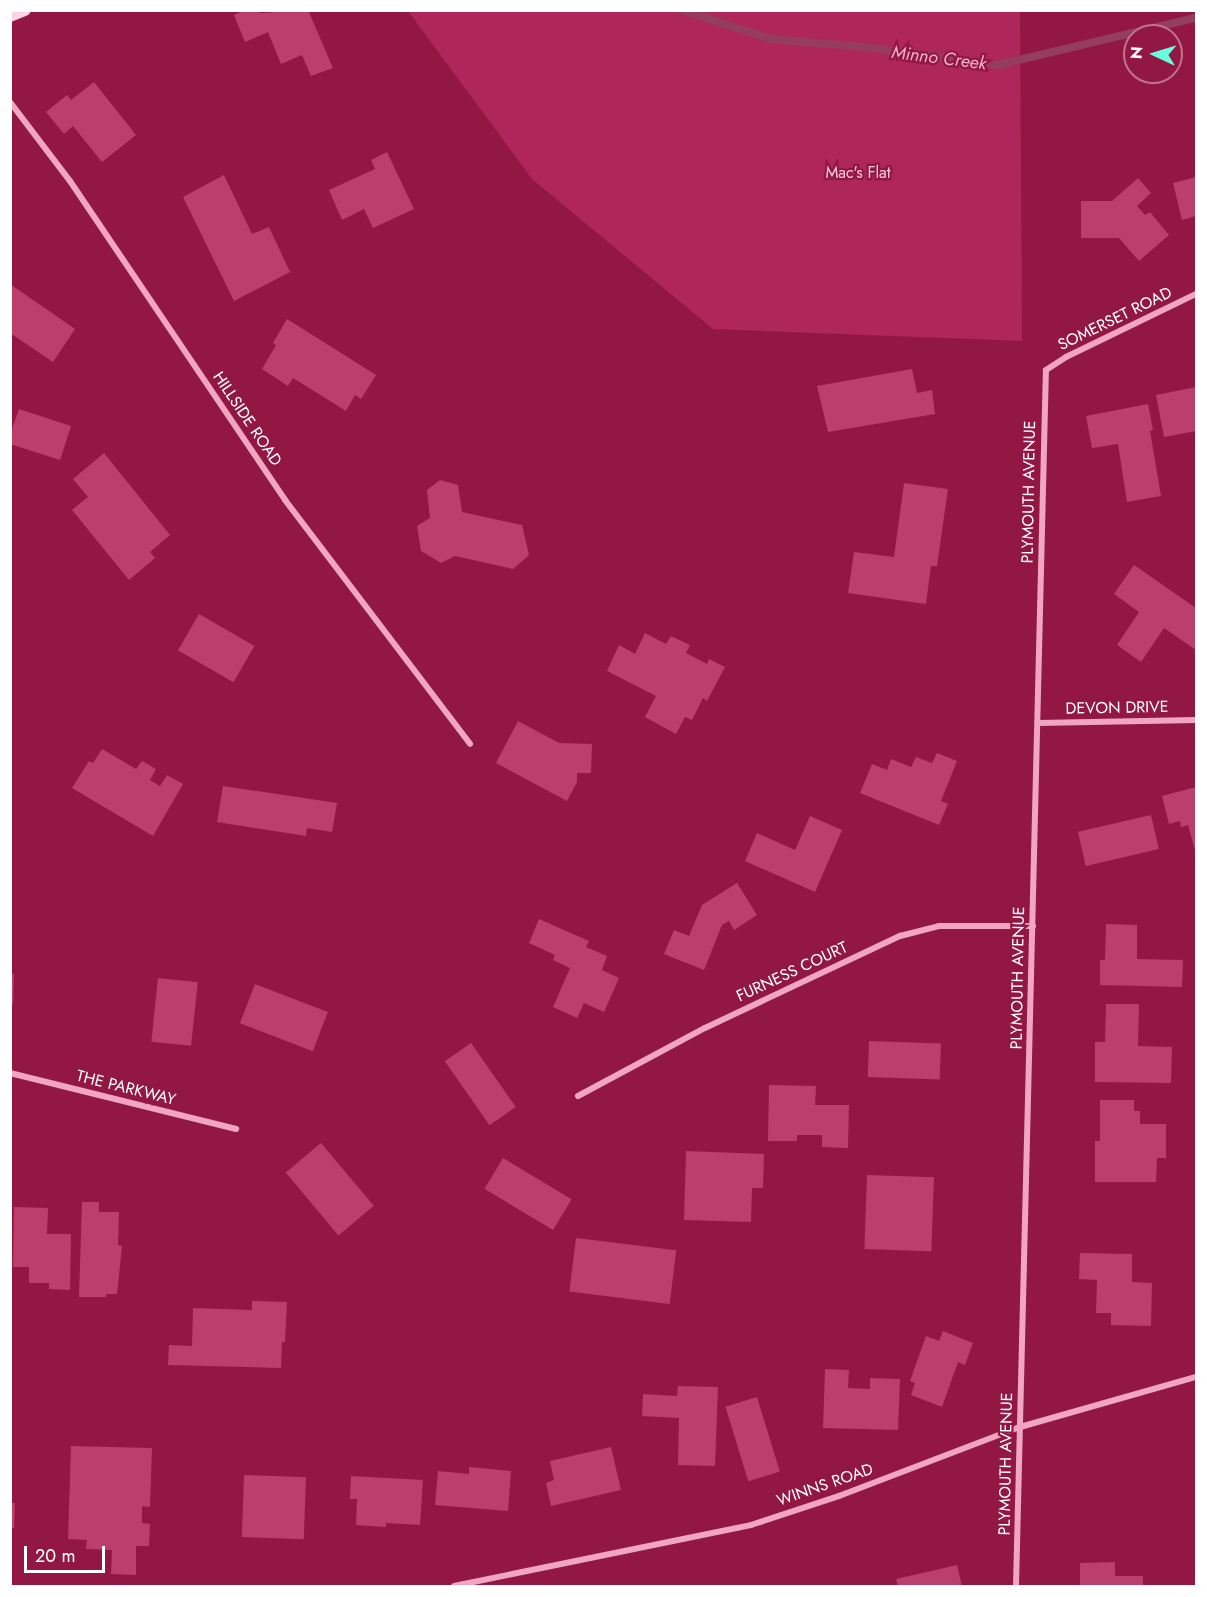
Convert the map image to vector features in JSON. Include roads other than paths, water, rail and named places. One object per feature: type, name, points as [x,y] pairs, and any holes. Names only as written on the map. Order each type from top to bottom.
[{"type":"main road","points":[[10,16],[25,10]]},
{"type":"street","name":"HILLSIDE ROAD","points":[[10,102],[70,181],[285,500],[470,744]]},
{"type":"street","name":"SOMERSET ROAD","points":[[1046,370],[1066,357],[1197,294]]},
{"type":"street","name":"PLYMOUTH AVENUE","points":[[1016,1587],[1046,370]]},
{"type":"street","name":"DEVON DRIVE","points":[[1038,723],[1197,720]]},
{"type":"street","name":"FURNESS COURT","points":[[578,1096],[705,1028],[900,936],[939,926],[1033,926]]},
{"type":"street","name":"THE PARKWAY","points":[[10,1073],[236,1129]]},
{"type":"street","name":"WINNS ROAD","points":[[454,1587],[752,1525],[839,1496],[1020,1428],[1197,1377]]},
{"type":"waterway","name":"Minno Creek","points":[[681,10],[771,39],[873,48],[998,65],[1196,18]]},
{"type":"park label","name":"Mac's Flat","points":[[858,173]]}]
